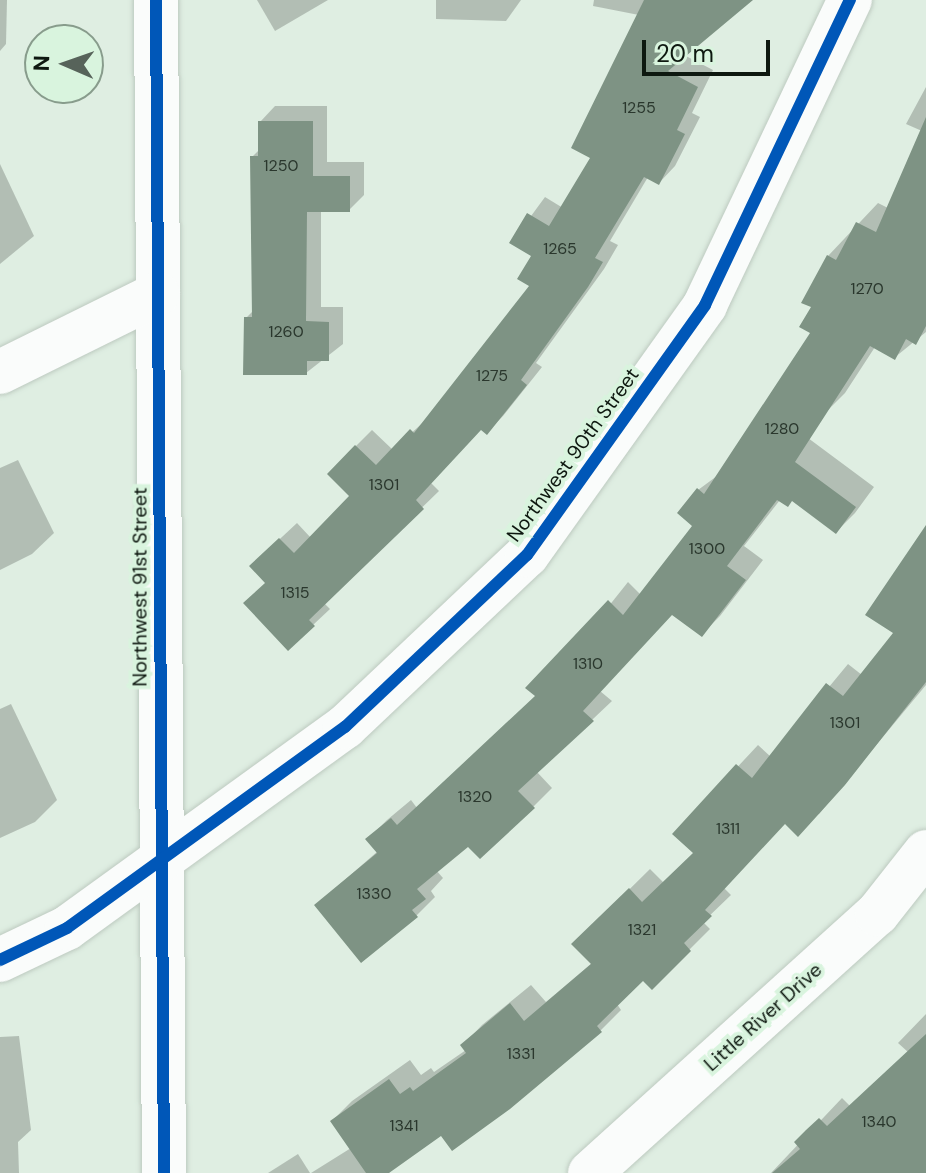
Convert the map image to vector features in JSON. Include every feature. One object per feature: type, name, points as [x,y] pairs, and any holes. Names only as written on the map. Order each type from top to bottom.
[{"type":"street","name":"Northwest 91st Street","points":[[156,0],[164,1173]]},
{"type":"street","name":"Northwest 90th Street","points":[[0,960],[67,928],[345,727],[527,555],[705,305],[850,0]]},
{"type":"street","points":[[0,372],[158,294]]},
{"type":"street","name":"Little River Drive","points":[[590,1173],[877,914],[926,852]]},
{"type":"building","points":[[644,0],[753,0],[668,71],[698,87],[677,130],[685,134],[659,185],[644,177],[595,258],[603,262],[588,287],[521,380],[527,385],[487,435],[481,430],[416,500],[424,509],[309,620],[315,626],[288,651],[243,603],[265,583],[249,566],[279,538],[294,553],[349,496],[327,474],[355,445],[376,465],[410,429],[414,433],[529,286],[517,279],[531,256],[509,243],[527,213],[549,226],[590,158],[571,148]]},
{"type":"building","points":[[926,117],[926,326],[916,345],[906,339],[895,360],[870,346],[795,462],[856,507],[836,534],[792,501],[788,507],[777,500],[727,566],[746,580],[702,637],[672,615],[583,711],[594,721],[518,791],[535,808],[480,859],[468,847],[417,889],[426,899],[412,910],[418,917],[361,963],[314,905],[377,853],[365,839],[391,818],[397,825],[535,696],[525,688],[608,600],[623,615],[692,526],[677,513],[697,488],[704,494],[810,333],[799,327],[811,307],[801,303],[827,255],[836,260],[856,222],[876,232]]},
{"type":"building","points":[[258,121],[313,121],[313,176],[350,176],[350,212],[307,212],[306,321],[329,322],[329,361],[307,361],[307,375],[243,375],[244,317],[252,317],[250,156],[258,156]]},
{"type":"building","points":[[926,525],[926,682],[845,785],[798,837],[785,824],[705,910],[712,916],[684,943],[691,951],[652,990],[643,981],[597,1026],[602,1032],[510,1109],[452,1151],[441,1136],[389,1173],[366,1173],[330,1121],[389,1079],[400,1094],[410,1087],[413,1091],[466,1053],[460,1045],[510,1003],[524,1021],[591,964],[571,944],[629,888],[642,902],[693,853],[672,834],[736,764],[752,778],[826,683],[843,696],[893,633],[865,615]]},
{"type":"building","points":[[926,1034],[926,1173],[772,1173],[800,1149],[794,1142],[819,1118],[827,1126]]},
{"type":"cycle path","points":[[156,0],[164,1173]]},
{"type":"cycle path","points":[[0,960],[67,928],[345,727],[527,555],[705,305],[850,0]]}]
